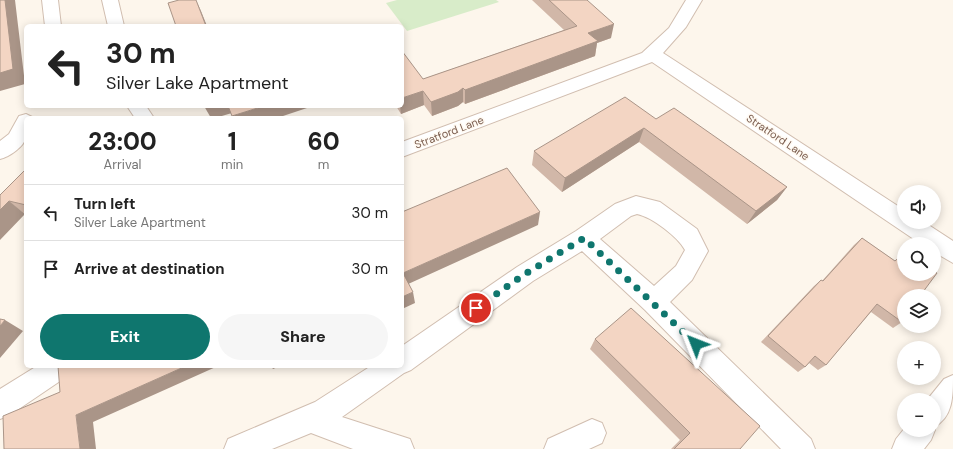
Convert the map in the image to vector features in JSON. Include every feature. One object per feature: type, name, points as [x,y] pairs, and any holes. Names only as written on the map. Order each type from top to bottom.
[{"type":"street","points":[[50,0],[53,24]]},
{"type":"street","points":[[110,0],[116,24]]},
{"type":"street","name":"Stratford Lane","points":[[404,149],[652,54],[664,46],[690,10],[694,0]]},
{"type":"street","name":"Stratford Lane","points":[[652,54],[897,216]]},
{"type":"street","points":[[0,152],[21,140],[24,129]]},
{"type":"street","points":[[404,360],[525,274],[584,238],[623,210],[636,205],[652,208],[689,236],[697,252],[684,273],[654,302]]},
{"type":"street","name":"Stratford Lane","points":[[917,229],[953,253]]},
{"type":"street","points":[[584,238],[654,302],[801,449]]},
{"type":"street","points":[[0,405],[57,368]]},
{"type":"street","points":[[238,449],[325,412],[391,368]]},
{"type":"street","points":[[941,404],[953,388]]},
{"type":"street","points":[[311,419],[364,440],[400,449]]},
{"type":"street","points":[[558,449],[592,433]]},
{"type":"street","points":[[906,449],[915,437]]},
{"type":"green space","points":[[397,0],[496,0],[499,2],[407,31],[404,24],[402,24],[386,3]]},
{"type":"building","points":[[0,0],[5,0],[13,69],[0,73]]},
{"type":"building","points":[[179,0],[196,0],[205,24],[175,24],[168,3]]},
{"type":"building","points":[[549,0],[587,0],[614,24],[588,33],[598,41],[465,90],[463,88],[458,92],[431,102],[423,91],[404,97],[404,54],[423,79],[577,26]]},
{"type":"building","points":[[625,97],[656,119],[674,108],[787,187],[756,211],[644,128],[565,178],[534,151]]},
{"type":"building","points":[[229,108],[258,108],[232,116]]},
{"type":"building","points":[[507,168],[540,212],[404,273],[404,211]]},
{"type":"building","points":[[24,171],[24,205],[9,201],[0,210],[0,195]]},
{"type":"building","points":[[862,238],[895,261],[897,259],[897,281],[931,281],[925,289],[897,289],[897,318],[877,304],[826,365],[815,356],[805,367],[768,336],[821,280],[823,281]]},
{"type":"building","points":[[404,275],[413,292],[404,296]]},
{"type":"building","points":[[631,308],[760,426],[740,449],[674,449],[690,433],[595,339]]},
{"type":"building","points":[[0,319],[5,320],[0,326]]},
{"type":"building","points":[[58,368],[182,368],[76,415],[80,449],[4,449],[3,416],[60,392]]},
{"type":"route","points":[[476,308],[525,274],[584,238],[654,302],[696,344]]}]
